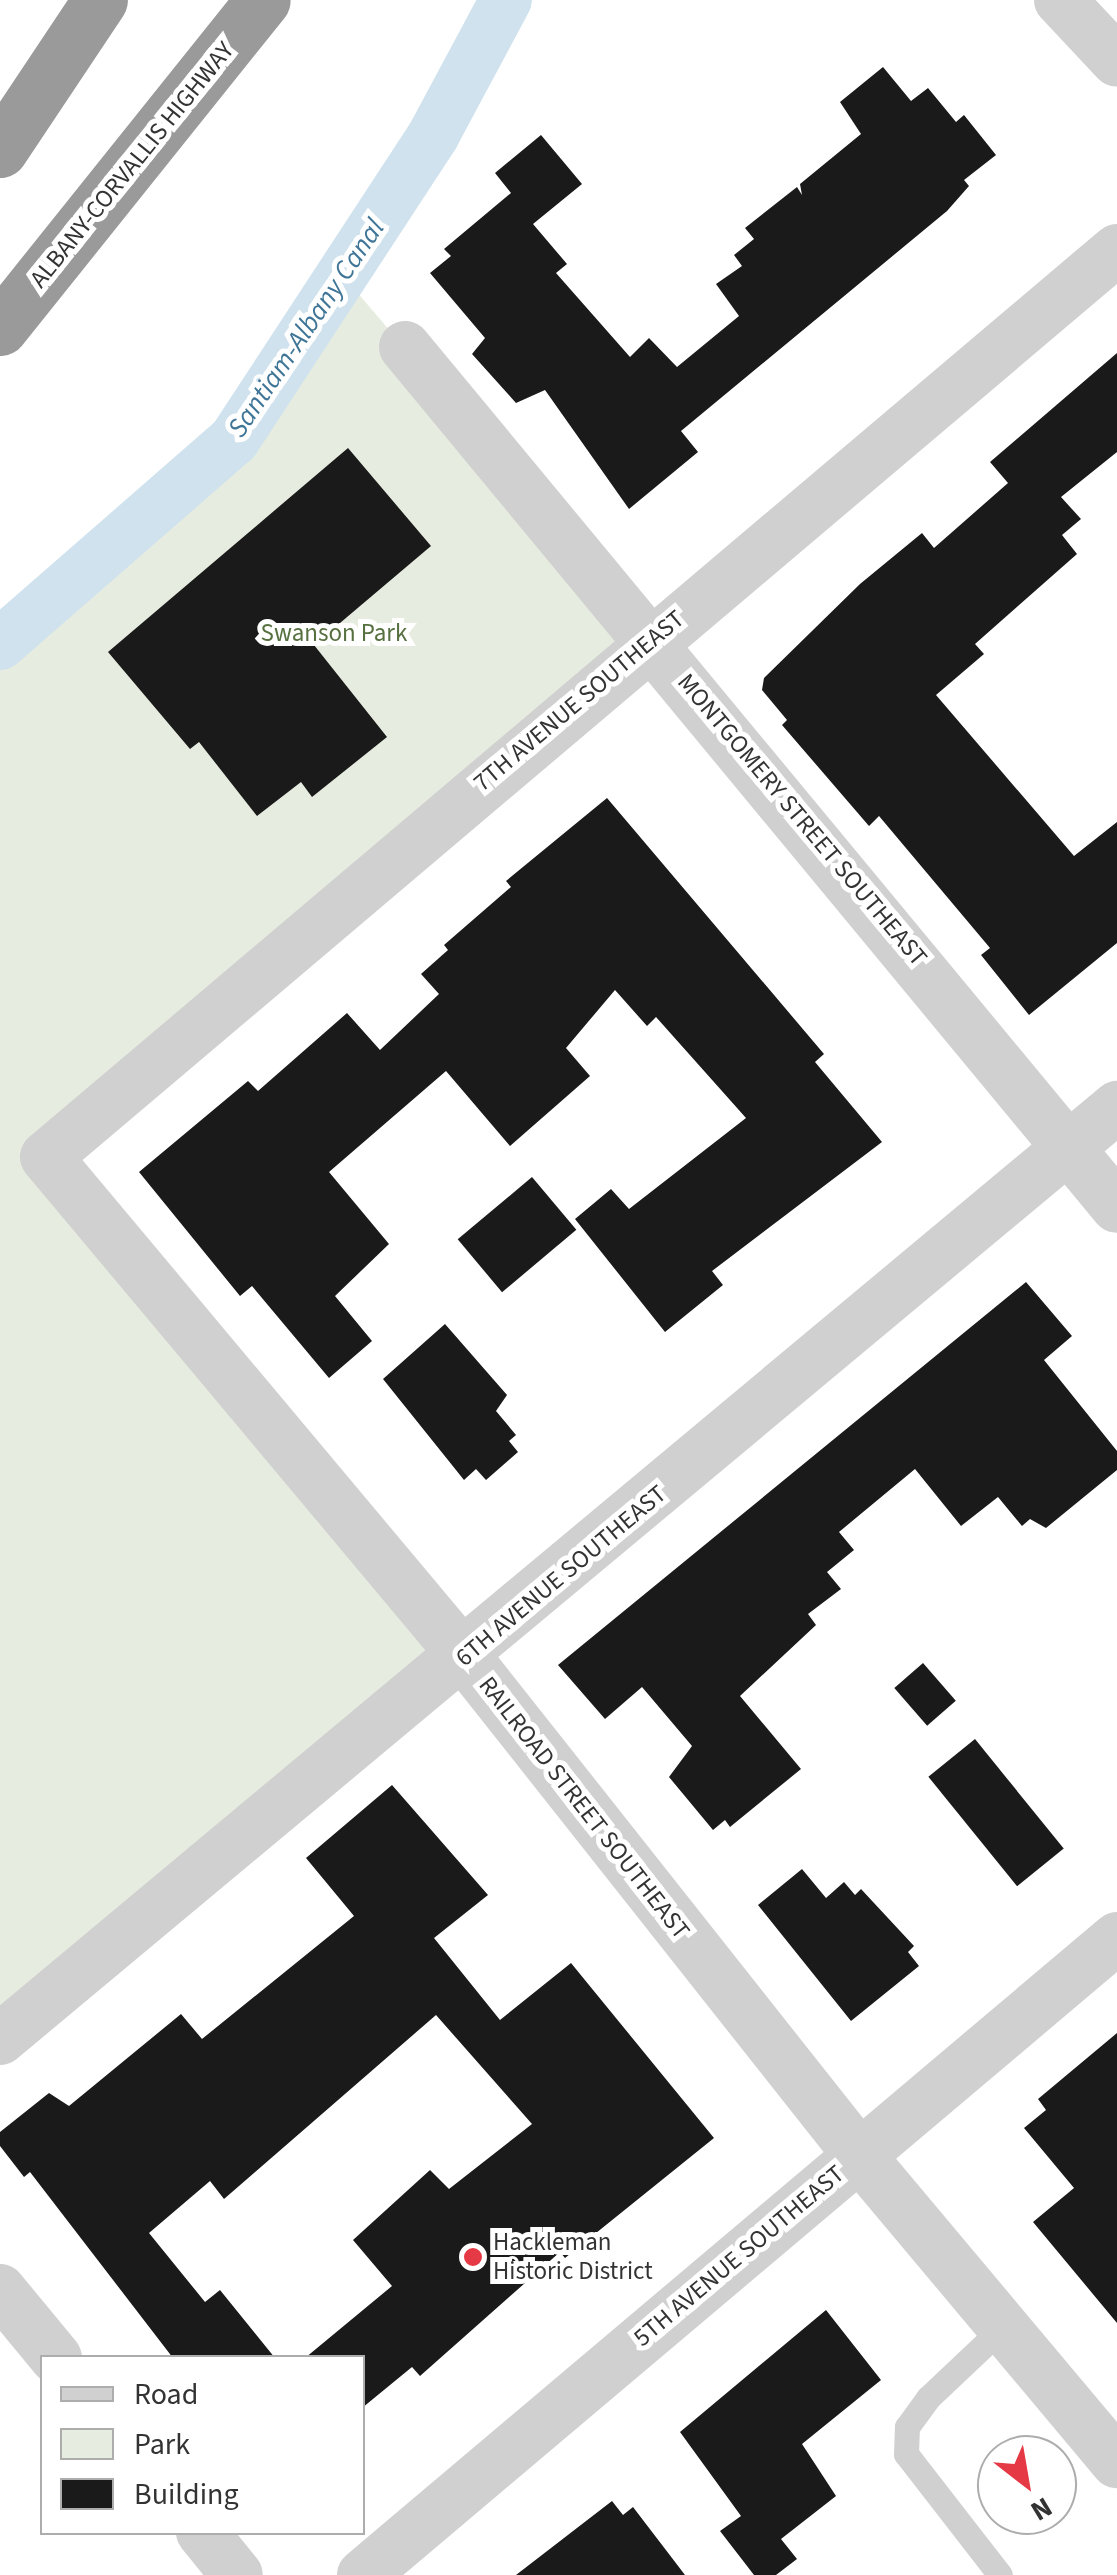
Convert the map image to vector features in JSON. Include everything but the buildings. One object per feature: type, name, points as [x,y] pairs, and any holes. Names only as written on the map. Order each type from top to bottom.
[{"type":"highway","points":[[0,150],[100,0]]},
{"type":"highway","name":"ALBANY-CORVALLIS HIGHWAY","points":[[0,328],[262,0]]},
{"type":"street","points":[[1060,0],[1117,61]]},
{"type":"street","name":"7TH AVENUE SOUTHEAST","points":[[46,1157],[652,638],[1117,250]]},
{"type":"street","name":"MONTGOMERY STREET SOUTHEAST","points":[[405,346],[652,638],[1117,1207]]},
{"type":"street","name":"6TH AVENUE SOUTHEAST","points":[[0,2038],[465,1656],[1117,1107]]},
{"type":"street","name":"RAILROAD STREET SOUTHEAST","points":[[46,1157],[465,1656],[859,2155],[1117,2462]]},
{"type":"street","name":"5TH AVENUE SOUTHEAST","points":[[363,2575],[1117,1938]]},
{"type":"street","points":[[0,2290],[54,2355]]},
{"type":"street","points":[[204,2535],[237,2575]]},
{"type":"lane","points":[[1000,2575],[906,2454],[908,2427],[928,2398],[1002,2327]]},
{"type":"green space","name":"Swanson Park","points":[[344,277],[652,638],[47,1157],[465,1657],[0,2039],[0,644],[234,440]]},
{"type":"waterway","name":"Santiam-Albany Canal","points":[[0,644],[234,440],[434,134],[506,0]]},
{"type":"place","name":"Hackleman Historic District","points":[[473,2257]]}]
